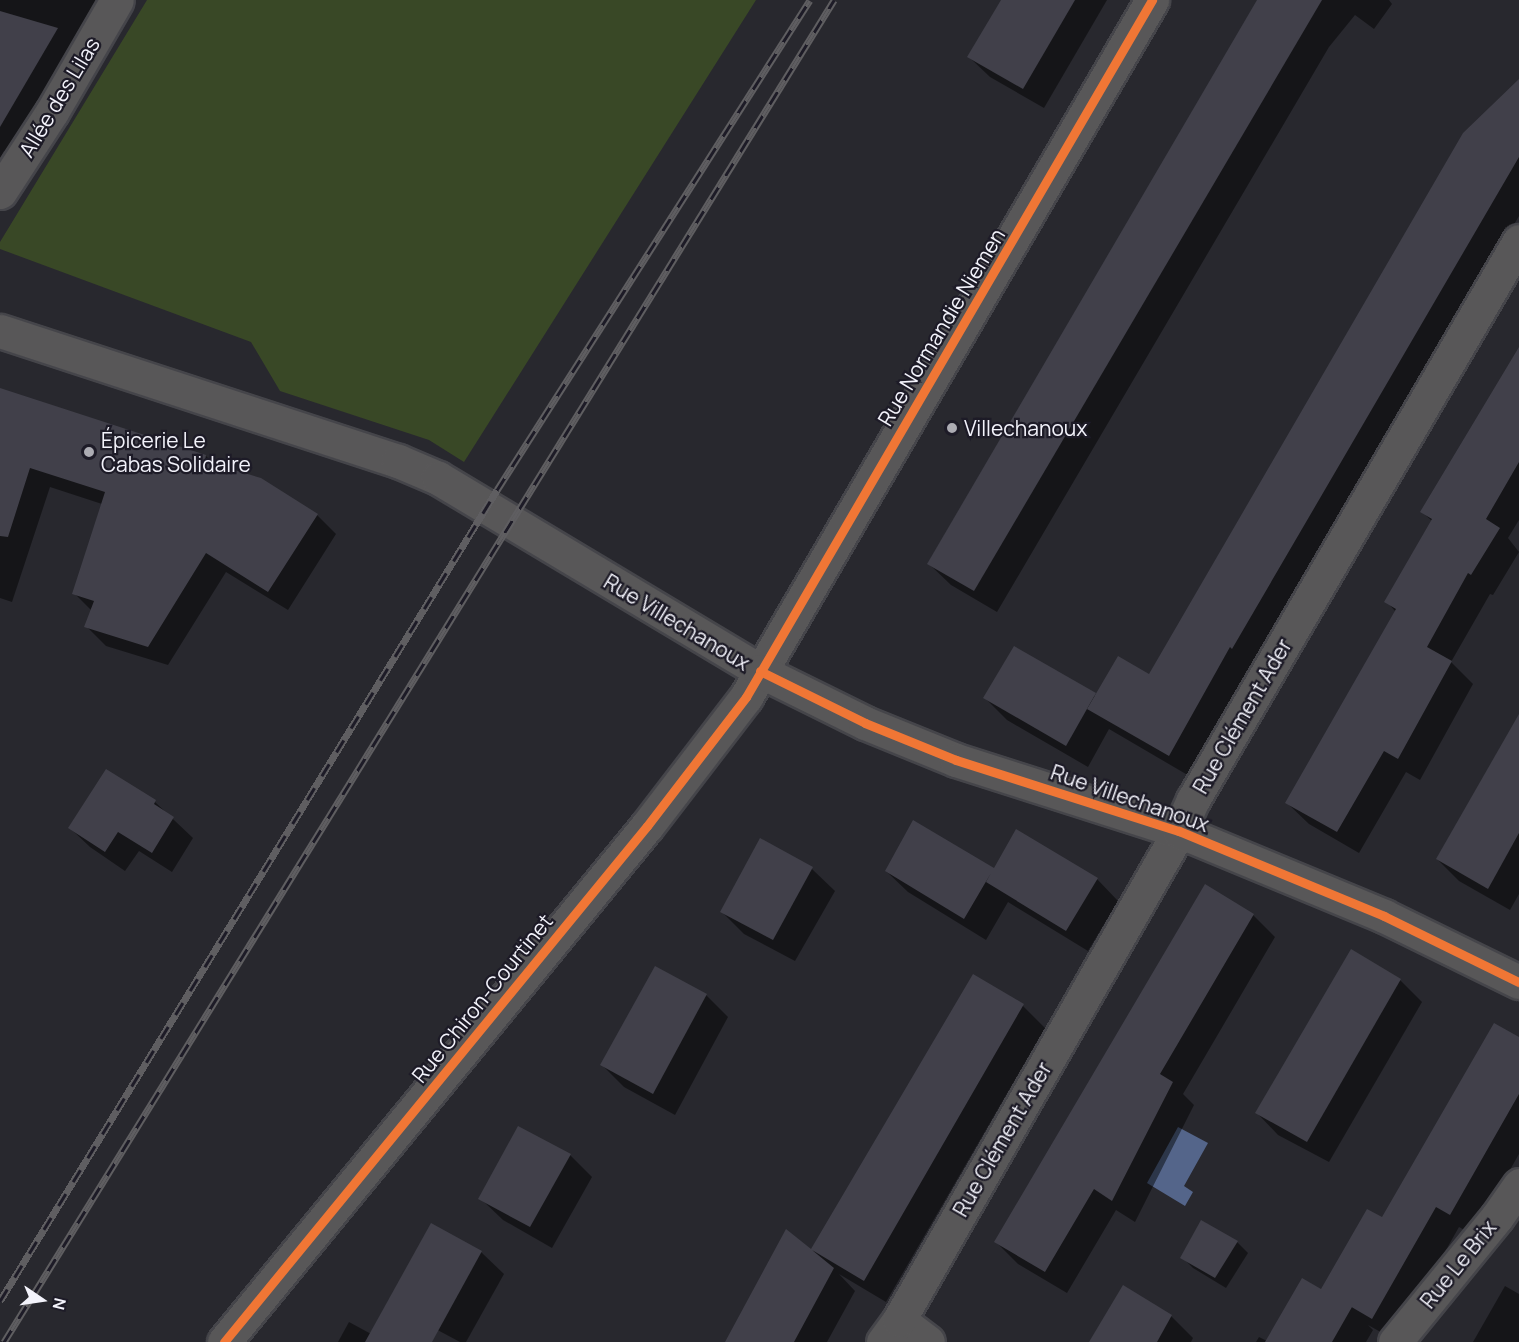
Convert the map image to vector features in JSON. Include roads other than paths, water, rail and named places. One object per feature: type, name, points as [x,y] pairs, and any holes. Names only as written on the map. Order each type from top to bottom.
[{"type":"street","name":"Allée des Lilas","points":[[0,192],[52,112],[117,0]]},
{"type":"street","name":"Rue Normandie Niemen","points":[[760,671],[1152,0]]},
{"type":"street","name":"Rue Clément Ader","points":[[928,1342],[891,1331],[1179,831],[1193,800],[1519,241]]},
{"type":"street","name":"Rue Villechanoux","points":[[0,331],[398,461],[438,478],[760,671],[865,723],[957,760],[1179,831],[1384,916],[1518,978]]},
{"type":"street","name":"Rue Chiron-Courtinet","points":[[224,1342],[646,826],[746,697],[760,671]]},
{"type":"street","name":"Rue Le Brix","points":[[1395,1342],[1497,1217],[1519,1185]]},
{"type":"water","points":[[1178,1127],[1208,1143],[1184,1186],[1193,1192],[1185,1206],[1147,1183]]},
{"type":"railway","points":[[0,1301],[497,490],[810,0]]},
{"type":"railway","points":[[4,1342],[834,0]]},
{"type":"place","name":"Villechanoux","points":[[952,428]]},
{"type":"place","name":"Épicerie Le Cabas Solidaire","points":[[89,452]]}]
